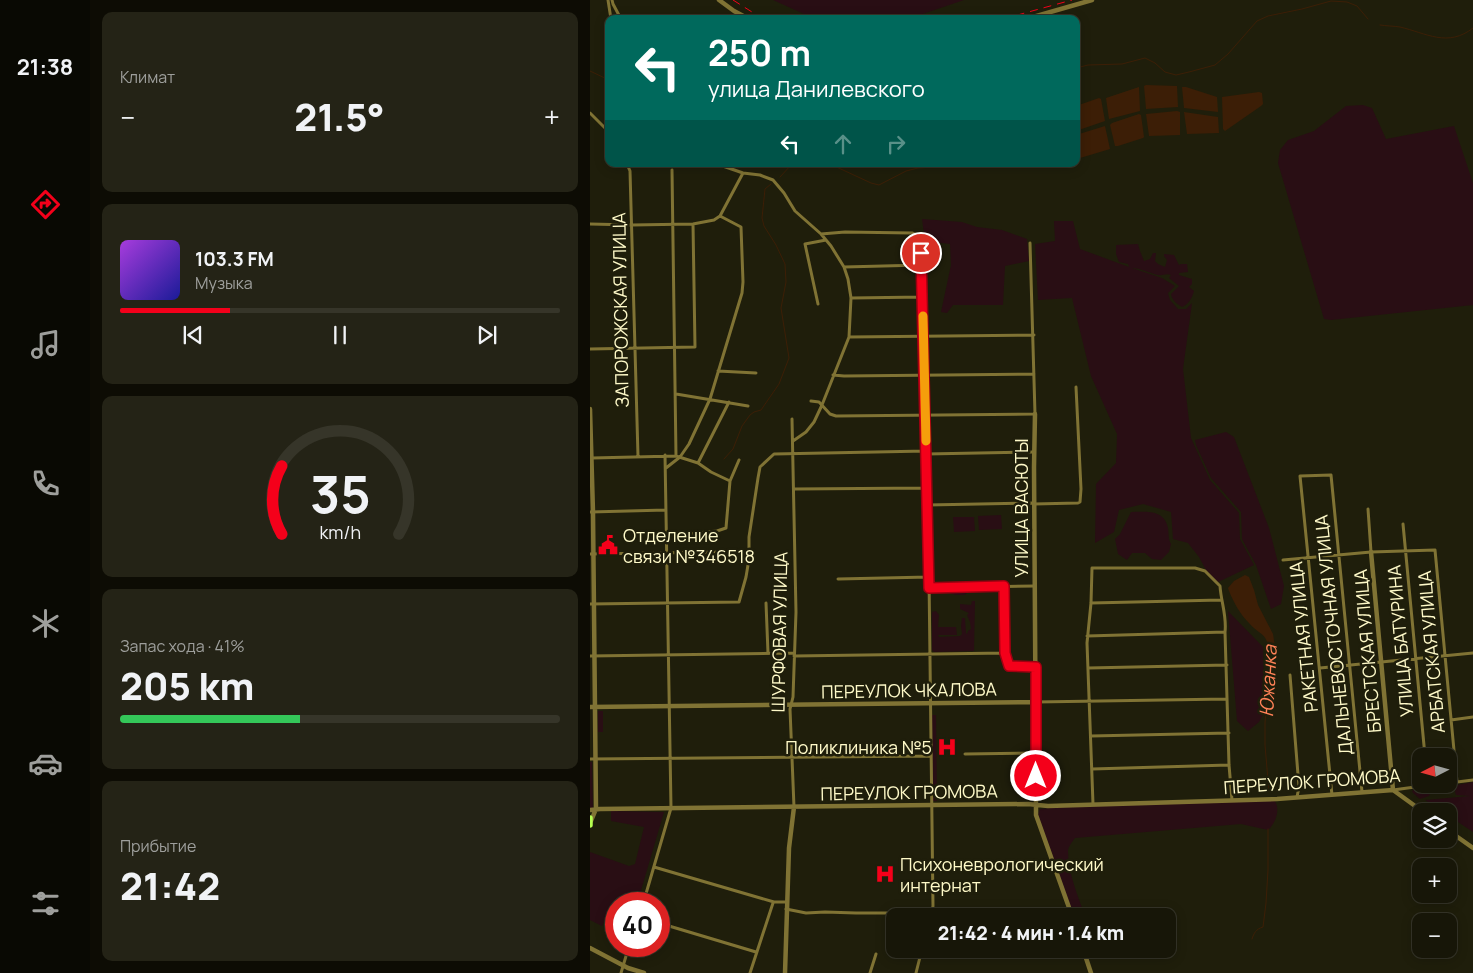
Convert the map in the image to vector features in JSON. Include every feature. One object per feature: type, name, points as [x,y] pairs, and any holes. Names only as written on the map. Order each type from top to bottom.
[{"type":"main road","points":[[590,818],[590,825]]},
{"type":"street","points":[[608,0],[610,15]]},
{"type":"street","points":[[612,0],[619,15]]},
{"type":"street","points":[[719,0],[742,15]]},
{"type":"street","points":[[1040,15],[1092,0]]},
{"type":"street","points":[[590,113],[605,128]]},
{"type":"street","name":"ЗАПОРОЖСКАЯ УЛИЦА","points":[[628,167],[632,225],[638,456]]},
{"type":"street","points":[[725,167],[773,180],[795,211],[826,240],[844,267],[848,279],[851,298],[849,336],[814,422],[806,432],[793,441]]},
{"type":"street","points":[[672,170],[678,456]]},
{"type":"street","points":[[590,224],[692,224],[714,220],[720,216],[743,173]]},
{"type":"street","points":[[666,468],[689,444],[710,399],[742,294],[741,227],[720,216]]},
{"type":"street","points":[[590,349],[695,347],[692,224]]},
{"type":"street","points":[[821,234],[846,232],[912,233],[921,241],[933,805],[932,908]]},
{"type":"street","points":[[818,304],[805,244],[826,240]]},
{"type":"street","name":"УЛИЦА ВАСЮТЫ","points":[[1030,243],[1035,414],[1035,805],[1039,827],[1069,908]]},
{"type":"street","points":[[844,267],[922,265]]},
{"type":"street","points":[[851,298],[923,298]]},
{"type":"street","points":[[849,336],[1034,335]]},
{"type":"street","points":[[718,371],[756,373]]},
{"type":"street","points":[[833,375],[1034,374]]},
{"type":"street","points":[[927,505],[1080,502],[1076,387]]},
{"type":"street","points":[[676,394],[748,406]]},
{"type":"street","points":[[812,401],[819,402],[830,414],[836,416],[1035,414]]},
{"type":"street","points":[[698,463],[729,402]]},
{"type":"street","points":[[590,408],[593,810],[590,825]]},
{"type":"street","name":"ШУРФОВАЯ УЛИЦА","points":[[785,973],[786,902],[789,848],[794,807],[790,709],[792,705],[796,612],[792,419]]},
{"type":"street","points":[[592,604],[739,602],[749,559],[749,537],[760,468],[774,454],[1034,452]]},
{"type":"street","points":[[647,892],[671,808],[666,455]]},
{"type":"street","points":[[591,458],[678,456],[698,463],[730,481]]},
{"type":"street","points":[[667,536],[717,531],[726,528],[730,481],[739,460]]},
{"type":"street","name":"ДАЛЬНЕВОСТОЧНАЯ УЛИЦА","points":[[1300,476],[1331,475],[1362,792]]},
{"type":"street","name":"РАКЕТНАЯ УЛИЦА","points":[[1300,476],[1332,795]]},
{"type":"street","points":[[794,489],[927,488]]},
{"type":"street","name":"БРЕСТСКАЯ УЛИЦА","points":[[1368,509],[1393,790]]},
{"type":"street","points":[[591,512],[666,510]]},
{"type":"street","name":"УЛИЦА БАТУРИНА","points":[[1403,524],[1423,748]]},
{"type":"street","name":"АРБАТСКАЯ УЛИЦА","points":[[1405,551],[1435,550],[1454,748]]},
{"type":"street","points":[[1283,560],[1371,552],[1405,551]]},
{"type":"street","points":[[591,554],[724,552]]},
{"type":"street","points":[[1093,804],[1088,668],[1092,568],[1195,568],[1205,571],[1220,586],[1226,625],[1229,765],[1232,800]]},
{"type":"street","points":[[838,579],[929,577]]},
{"type":"street","points":[[1004,586],[1005,653],[1009,666],[1036,667]]},
{"type":"street","points":[[929,588],[1035,586]]},
{"type":"street","points":[[1091,603],[1221,600]]},
{"type":"street","points":[[766,603],[768,653]]},
{"type":"street","points":[[1088,636],[1225,632]]},
{"type":"street","points":[[592,656],[768,653],[794,655],[1005,653]]},
{"type":"street","points":[[1320,668],[1473,653]]},
{"type":"street","points":[[1088,668],[1227,665]]},
{"type":"street","points":[[1290,675],[1299,787],[1297,797]]},
{"type":"street","name":"ПЕРЕУЛОК ЧКАЛОВА","points":[[592,707],[1227,699]]},
{"type":"street","points":[[1451,720],[1473,717]]},
{"type":"street","points":[[1091,736],[1229,733]]},
{"type":"street","points":[[965,754],[1036,753]]},
{"type":"street","points":[[592,759],[931,756]]},
{"type":"street","points":[[1092,769],[1229,765]]},
{"type":"street","points":[[1458,782],[1473,780]]},
{"type":"street","name":"ПЕРЕУЛОК ГРОМОВА","points":[[593,810],[1093,804],[1297,797],[1412,788]]},
{"type":"street","points":[[1393,790],[1412,804]]},
{"type":"street","points":[[590,814],[593,810]]},
{"type":"street","points":[[1457,836],[1473,848]]},
{"type":"street","points":[[654,867],[774,902],[786,902]]},
{"type":"street","points":[[750,973],[774,902]]},
{"type":"street","points":[[786,909],[806,913],[886,914]]},
{"type":"street","points":[[670,926],[756,952]]},
{"type":"street","points":[[590,948],[623,966],[644,973]]},
{"type":"street","points":[[870,973],[876,954]]},
{"type":"street","points":[[620,973],[626,957]]},
{"type":"street","points":[[916,973],[920,958]]},
{"type":"street","points":[[1086,958],[1091,973]]},
{"type":"shaded area","points":[[773,0],[964,0],[920,15],[806,15]]},
{"type":"shaded area","points":[[1144,86],[1177,86],[1178,107],[1146,109]]},
{"type":"shaded area","points":[[1139,87],[1140,111],[1109,119],[1106,98]]},
{"type":"shaded area","points":[[1182,87],[1217,97],[1218,112],[1184,108]]},
{"type":"shaded area","points":[[1262,93],[1263,104],[1225,131],[1223,129],[1222,97]]},
{"type":"shaded area","points":[[1101,99],[1105,121],[1080,130],[1080,105]]},
{"type":"shaded area","points":[[1363,105],[1372,108],[1386,139],[1454,126],[1473,183],[1473,305],[1331,320],[1324,319],[1278,163],[1280,150],[1288,140],[1314,131],[1346,106]]},
{"type":"shaded area","points":[[1180,112],[1180,135],[1149,136],[1146,114]]},
{"type":"shaded area","points":[[1184,112],[1218,117],[1219,133],[1187,134]]},
{"type":"shaded area","points":[[1139,114],[1141,115],[1144,137],[1115,146],[1110,125]]},
{"type":"shaded area","points":[[1105,126],[1110,149],[1080,158],[1080,134]]},
{"type":"shaded area","points":[[922,219],[962,222],[977,227],[1002,230],[1027,239],[1029,261],[1005,266],[1003,305],[953,305],[947,313],[941,312],[951,265],[950,244],[925,241]]},
{"type":"shaded area","points":[[1054,221],[1073,221],[1080,249],[1129,267],[1128,264],[1119,262],[1116,254],[1116,245],[1138,244],[1144,261],[1150,259],[1153,253],[1156,253],[1155,261],[1165,267],[1167,260],[1164,254],[1174,255],[1179,265],[1187,264],[1188,272],[1179,273],[1179,275],[1192,279],[1192,284],[1189,287],[1194,291],[1187,304],[1182,307],[1175,302],[1171,294],[1179,286],[1169,278],[1171,275],[1158,275],[1132,268],[1162,278],[1175,286],[1168,293],[1170,300],[1178,309],[1186,309],[1192,303],[1183,369],[1191,438],[1210,480],[1239,513],[1240,539],[1254,565],[1218,582],[1206,570],[1188,543],[1173,539],[1171,512],[1143,504],[1119,510],[1114,532],[1095,543],[1096,484],[1116,463],[1117,434],[1091,376],[1072,298],[1038,300],[1035,244],[1055,241]]},
{"type":"shaded area","points":[[1226,432],[1234,437],[1269,528],[1284,586],[1281,604],[1271,609],[1256,565],[1242,539],[1241,512],[1211,478],[1196,445],[1195,440]]},
{"type":"shaded area","points":[[1131,512],[1154,513],[1163,517],[1168,528],[1171,544],[1169,552],[1161,560],[1152,559],[1145,553],[1132,553],[1127,560],[1118,554],[1115,539],[1120,534]]},
{"type":"shaded area","points":[[1001,515],[1002,529],[979,530],[978,516]]},
{"type":"shaded area","points":[[953,517],[974,517],[975,531],[954,532]]},
{"type":"shaded area","points":[[1245,575],[1249,577],[1258,605],[1273,634],[1275,647],[1269,648],[1264,636],[1246,620],[1229,591],[1228,588],[1234,581]]},
{"type":"shaded area","points":[[970,588],[965,595],[954,595],[951,592],[935,593],[935,589]]},
{"type":"shaded area","points":[[972,601],[975,601],[974,651],[934,652],[932,650],[932,612],[936,611],[939,615],[938,627],[956,627],[957,635],[938,635],[939,637],[960,636],[962,634],[962,618],[965,618],[967,634],[971,629],[967,615],[969,613],[960,609],[960,604],[971,605]]},
{"type":"shaded area","points":[[1228,611],[1263,647],[1265,710],[1259,722],[1248,731],[1237,721]]},
{"type":"shaded area","points":[[598,711],[603,711],[603,732],[598,732]]},
{"type":"shaded area","points":[[932,715],[936,715],[937,801],[933,801]]},
{"type":"shaded area","points":[[590,762],[592,762],[593,808],[590,808]]},
{"type":"shaded area","points":[[1473,782],[1473,832],[1457,821],[1457,803],[1430,803],[1425,800],[1470,796],[1456,795],[1458,785]]},
{"type":"shaded area","points":[[1413,793],[1430,793],[1429,796],[1420,799]]},
{"type":"shaded area","points":[[1274,800],[1277,807],[1277,815],[1268,830],[1241,824],[1075,838],[1070,844],[1068,859],[1082,908],[1071,908],[1038,814],[1040,809]]},
{"type":"shaded area","points":[[611,811],[664,812],[641,892],[605,892],[605,920],[602,926],[590,920],[590,852],[629,866],[635,864],[644,827],[611,821]]},
{"type":"waterway","points":[[1080,67],[1122,64],[1145,58],[1155,63],[1165,72],[1176,75],[1189,72],[1215,65],[1228,54],[1257,21],[1268,16],[1331,1],[1347,2],[1357,6],[1368,19]]},
{"type":"waterway","points":[[1380,25],[1400,27],[1446,38],[1464,34],[1473,28]]},
{"type":"waterway","points":[[590,71],[605,78]]},
{"type":"waterway","points":[[780,177],[789,167]]},
{"type":"waterway","points":[[836,167],[879,185],[906,171],[934,167]]},
{"type":"waterway","points":[[724,459],[733,449],[742,426],[750,415],[761,410],[779,384],[789,358],[781,308],[786,282],[785,264],[764,226],[762,218],[765,189],[771,184]]},
{"type":"waterway","name":"Южанка","points":[[1269,792],[1265,723],[1269,668],[1273,647]]},
{"type":"waterway","name":"Южанка","points":[[1252,939],[1256,932],[1263,927],[1268,870],[1268,829]]},
{"type":"railway","points":[[733,0],[758,15]]},
{"type":"railway","points":[[1018,15],[1072,0]]},
{"type":"slow traffic","points":[[923,316],[926,441]]},
{"type":"place","name":"Отделение связи №346518","points":[[608,545]]},
{"type":"place","name":"Поликлиника №5","points":[[947,747]]},
{"type":"place","name":"Психоневрологический интернат","points":[[885,874]]},
{"type":"route","points":[[921,253],[929,588],[1004,586],[1005,653],[1009,666],[1036,667],[1036,776]]}]
